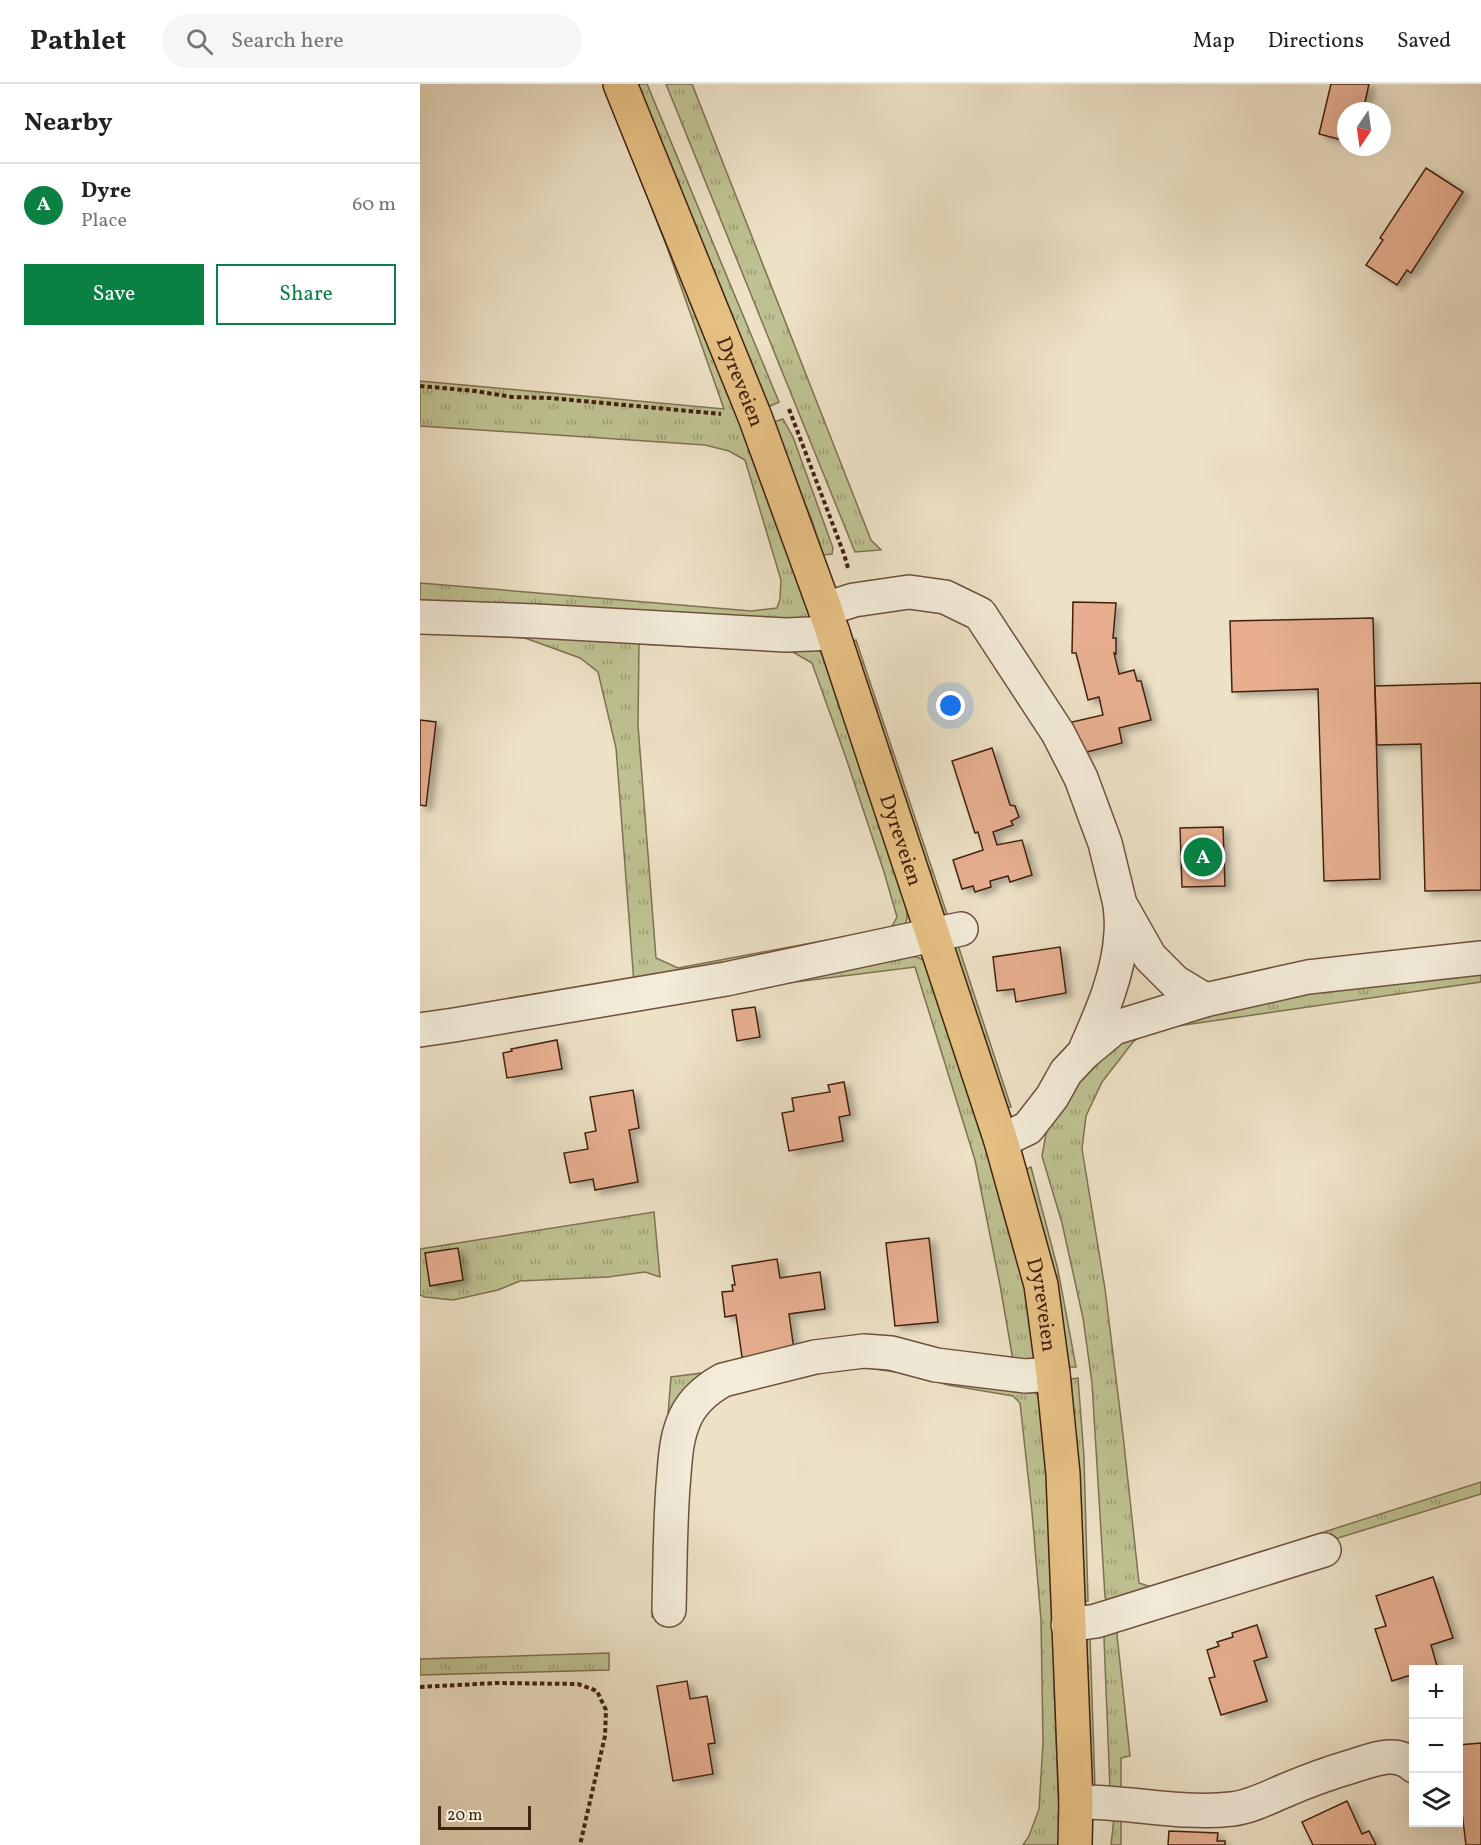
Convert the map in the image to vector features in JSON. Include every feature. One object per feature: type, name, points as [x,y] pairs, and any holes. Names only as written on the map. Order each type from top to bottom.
[{"type":"main road","name":"Dyreveien","points":[[620,84],[755,417],[829,621],[947,931],[1041,1285],[1063,1474],[1076,1845]]},
{"type":"street","points":[[420,616],[786,635],[829,621],[854,600],[909,592],[945,597],[980,614],[1058,733],[1082,778],[1105,843],[1120,904],[1121,933],[1115,970],[1100,1016],[1084,1053]]},
{"type":"street","points":[[1120,904],[1150,957],[1175,982],[1205,1000]]},
{"type":"street","points":[[420,1029],[726,979],[947,931]]},
{"type":"street","points":[[1001,1141],[1028,1128],[1052,1097],[1066,1072],[1084,1053],[1114,1028],[1205,1000],[1308,977],[1481,958]]},
{"type":"street","points":[[669,1610],[670,1526],[676,1446],[683,1422],[694,1403],[709,1388],[723,1380],[815,1357],[864,1351],[891,1353],[936,1365],[958,1368],[1025,1376],[1053,1374]]},
{"type":"street","points":[[1068,1625],[1096,1621],[1324,1550]]},
{"type":"street","points":[[1076,1802],[1213,1810],[1234,1809],[1248,1806],[1324,1774],[1383,1757],[1406,1759],[1409,1762]]},
{"type":"path","points":[[420,386],[512,397],[550,398],[755,417]]},
{"type":"path","points":[[420,1687],[496,1683],[578,1684],[597,1691],[606,1710],[605,1736],[580,1845]]},
{"type":"green space","points":[[636,84],[647,84],[779,402],[768,407]]},
{"type":"green space","points":[[666,84],[692,84],[871,540],[881,550],[855,552]]},
{"type":"green space","points":[[615,113],[691,289],[813,621],[420,610],[420,583],[751,611],[777,608],[781,580],[745,460],[729,451],[705,445],[420,426],[420,381],[724,409],[668,250]]},
{"type":"green space","points":[[783,419],[793,437],[833,548],[832,554],[823,555],[775,427],[774,422]]},
{"type":"green space","points":[[420,632],[811,645],[820,650],[907,907],[904,927],[634,983],[616,748],[598,672],[580,658],[525,638]],"holes":[[[639,644],[793,652],[812,663],[846,758],[897,917],[891,928],[678,968],[656,958],[638,725]]]},
{"type":"green space","points":[[856,640],[951,926],[948,929],[850,642]]},
{"type":"green space","points":[[955,936],[1011,1107],[1006,1108],[949,938]]},
{"type":"green space","points":[[903,956],[917,957],[929,963],[990,1158],[1027,1295],[1035,1358],[1028,1366],[1014,1366],[975,1160],[915,967],[771,985]]},
{"type":"green space","points":[[1481,964],[1481,982],[1150,1030],[1304,989]]},
{"type":"green space","points":[[1150,1030],[1133,1042],[1102,1082],[1086,1116],[1082,1149],[1105,1289],[1139,1583],[1151,1587],[1481,1482],[1481,1494],[1127,1603],[1108,1603],[1105,1597],[1092,1383],[1083,1318],[1062,1223],[1042,1156],[1048,1123],[1063,1099],[1090,1065],[1109,1047],[1136,1032]]},
{"type":"green space","points":[[1031,1167],[1058,1270],[1076,1367],[1069,1367],[1063,1327],[1024,1170]]},
{"type":"green space","points":[[654,1212],[660,1277],[645,1272],[608,1277],[520,1281],[498,1290],[453,1300],[420,1295],[420,1249]]},
{"type":"green space","points":[[845,1362],[1031,1390],[1039,1396],[1042,1406],[1053,1575],[1060,1845],[1023,1845],[1029,1836],[1039,1809],[1043,1743],[1041,1620],[1020,1403],[1013,1396],[948,1385],[909,1374],[868,1368],[827,1368]]},
{"type":"green space","points":[[741,1368],[707,1378],[656,1617],[652,1617],[671,1377]]},
{"type":"green space","points":[[1078,1378],[1084,1457],[1088,1601],[1083,1601],[1077,1456],[1071,1379]]},
{"type":"green space","points":[[1118,1626],[1117,1635],[1130,1756],[1121,1758],[1121,1789],[1110,1788],[1104,1638],[1107,1630]]},
{"type":"green space","points":[[1090,1637],[1095,1787],[1089,1786],[1084,1638]]},
{"type":"green space","points":[[609,1653],[609,1670],[420,1675],[420,1659]]},
{"type":"green space","points":[[1114,1818],[1121,1818],[1121,1845],[1111,1845]]},
{"type":"building","points":[[1331,84],[1369,84],[1365,102],[1337,102],[1337,139],[1319,134]]},
{"type":"building","points":[[1426,168],[1463,192],[1411,273],[1407,270],[1397,285],[1366,265],[1383,240],[1380,238]]},
{"type":"building","points":[[1073,602],[1116,603],[1113,638],[1116,638],[1116,654],[1114,653],[1119,674],[1134,670],[1137,681],[1141,681],[1151,720],[1119,728],[1122,743],[1079,754],[1072,722],[1103,715],[1099,697],[1088,700],[1076,653],[1072,653]]},
{"type":"building","points":[[1373,618],[1380,879],[1324,881],[1318,689],[1232,692],[1230,621]]},
{"type":"building","points":[[1481,683],[1481,890],[1425,891],[1421,744],[1377,745],[1375,686]]},
{"type":"building","points":[[420,720],[436,722],[426,806],[420,805]]},
{"type":"building","points":[[992,748],[1010,805],[1015,806],[1019,817],[1011,821],[1013,825],[993,832],[997,845],[1022,840],[1032,875],[1010,882],[1008,876],[990,881],[991,887],[975,892],[973,886],[962,889],[953,860],[983,850],[978,832],[975,833],[952,761]]},
{"type":"building","points":[[1223,827],[1225,886],[1182,887],[1180,828]]},
{"type":"building","points":[[1060,947],[1066,993],[1016,1002],[1014,989],[997,991],[993,957]]},
{"type":"building","points":[[755,1007],[760,1037],[737,1041],[732,1010]]},
{"type":"building","points":[[557,1040],[562,1069],[507,1078],[503,1053],[512,1051],[511,1049]]},
{"type":"building","points":[[844,1082],[850,1115],[839,1117],[843,1141],[789,1151],[782,1113],[794,1111],[792,1098],[830,1092],[828,1085]]},
{"type":"building","points":[[633,1090],[639,1128],[629,1130],[638,1182],[595,1190],[593,1179],[570,1183],[564,1153],[588,1149],[585,1133],[596,1131],[590,1097]]},
{"type":"building","points":[[929,1238],[938,1322],[895,1326],[886,1243]]},
{"type":"building","points":[[458,1248],[463,1280],[430,1286],[425,1253]]},
{"type":"building","points":[[777,1259],[780,1278],[820,1272],[825,1309],[789,1314],[794,1350],[744,1363],[736,1315],[725,1317],[722,1292],[733,1291],[732,1285],[735,1285],[732,1266]]},
{"type":"building","points":[[1433,1577],[1453,1638],[1431,1645],[1437,1665],[1409,1665],[1409,1676],[1392,1681],[1375,1629],[1386,1626],[1376,1596]]},
{"type":"building","points":[[1257,1625],[1267,1657],[1254,1661],[1267,1701],[1221,1715],[1209,1678],[1215,1677],[1207,1650],[1219,1646],[1217,1642],[1233,1637],[1232,1633]]},
{"type":"building","points":[[687,1681],[690,1699],[707,1696],[715,1743],[708,1744],[713,1774],[673,1781],[657,1686]]},
{"type":"building","points":[[1481,1743],[1481,1845],[1466,1845],[1463,1821],[1463,1745]]},
{"type":"building","points":[[1347,1801],[1362,1834],[1369,1831],[1376,1845],[1313,1845],[1302,1822]]},
{"type":"building","points":[[1169,1831],[1218,1833],[1217,1841],[1225,1841],[1225,1845],[1168,1845]]},
{"type":"place","name":"Dyre","points":[[1203,857]]}]
